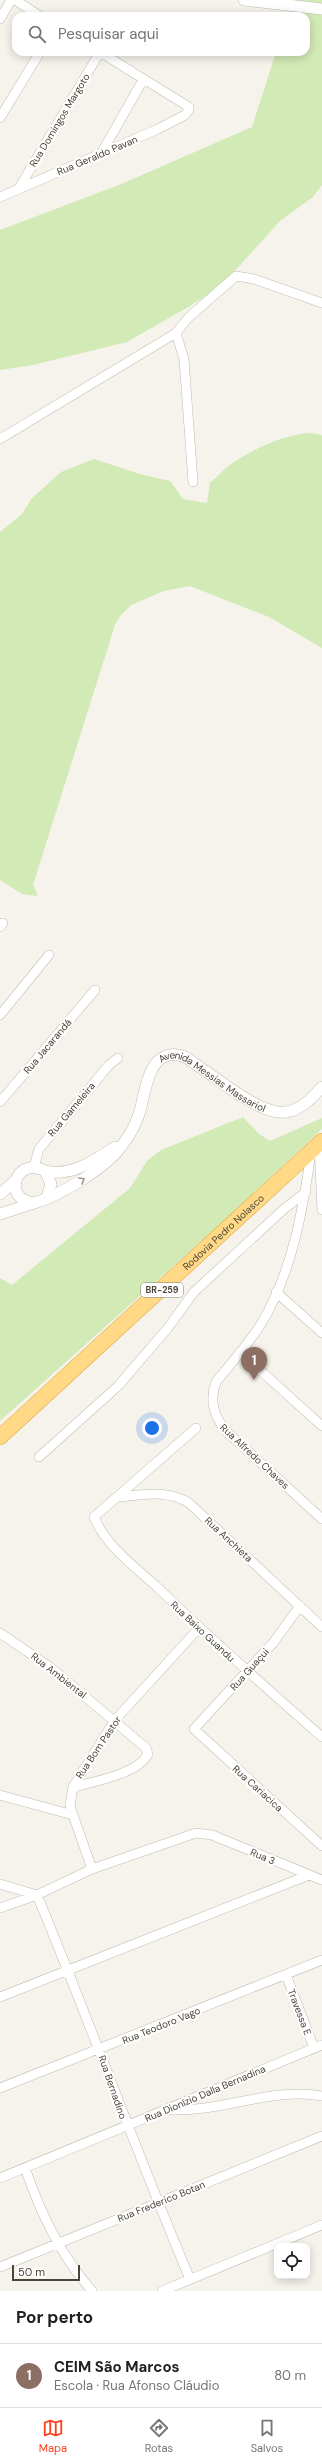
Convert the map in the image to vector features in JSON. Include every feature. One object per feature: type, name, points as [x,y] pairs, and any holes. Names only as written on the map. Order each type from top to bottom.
[{"type":"highway","name":"Rodovia Pedro Nolasco","points":[[0,1437],[317,1146]]},
{"type":"street","points":[[0,18],[11,0]]},
{"type":"street","points":[[15,0],[34,12]]},
{"type":"street","points":[[244,0],[322,9]]},
{"type":"street","points":[[0,118],[38,56]]},
{"type":"street","name":"Rua Domingos Margoto","points":[[19,188],[98,56]]},
{"type":"street","points":[[102,152],[143,80],[106,56]]},
{"type":"street","name":"Rua Geraldo Pavan","points":[[0,197],[185,115],[189,107],[143,80]]},
{"type":"street","points":[[0,439],[176,334],[188,318],[236,276],[254,279],[322,303]]},
{"type":"street","points":[[176,334],[184,359],[193,482]]},
{"type":"street","points":[[0,1015],[49,955]]},
{"type":"street","name":"Rua Jacarandá","points":[[0,1102],[95,990]]},
{"type":"street","name":"Avenida Messias Massariol","points":[[47,1197],[94,1172],[113,1156],[124,1142],[139,1115],[153,1066],[161,1058],[168,1055],[186,1057],[254,1103],[280,1113],[303,1105],[322,1087]]},
{"type":"street","name":"Rua Gameleira","points":[[34,1167],[39,1149],[109,1064],[118,1058]]},
{"type":"street","points":[[0,1194],[16,1180],[22,1171],[34,1167],[55,1173],[71,1171],[124,1142]]},
{"type":"street","points":[[317,1146],[295,1240],[276,1292],[260,1326],[240,1352],[322,1426]]},
{"type":"street","points":[[317,1146],[322,1210]]},
{"type":"street","points":[[0,1214],[34,1203],[47,1197],[51,1184],[45,1171]]},
{"type":"street","points":[[16,1180],[15,1186],[19,1196],[28,1202],[34,1203]]},
{"type":"street","points":[[39,1458],[118,1386],[167,1328],[194,1292],[306,1192]]},
{"type":"street","points":[[276,1292],[322,1333]]},
{"type":"street","name":"Rua Alfredo Chaves","points":[[240,1352],[216,1382],[213,1396],[214,1410],[218,1421],[226,1431],[322,1519]]},
{"type":"street","points":[[118,1497],[196,1428]]},
{"type":"street","name":"Rua Anchieta","points":[[118,1497],[162,1493],[180,1497],[200,1512],[322,1627]]},
{"type":"street","name":"Rua Baixo Guandu","points":[[118,1497],[94,1517],[97,1526],[108,1539],[200,1628],[322,1737]]},
{"type":"street","name":"Rua Guaçui","points":[[194,1729],[284,1630],[300,1606]]},
{"type":"street","name":"Rua Bom Pastor","points":[[92,1869],[70,1804],[73,1787],[115,1720],[200,1628]]},
{"type":"street","name":"Rua Ambiental","points":[[0,1633],[50,1667],[144,1745],[148,1754],[146,1758],[128,1770],[73,1787]]},
{"type":"street","name":"Rua Cariacica","points":[[194,1729],[322,1846]]},
{"type":"street","points":[[0,1795],[73,1815]]},
{"type":"street","name":"Rua 3","points":[[92,1869],[183,1836],[204,1833],[322,1880]]},
{"type":"street","points":[[0,1908],[37,1895],[92,1869]]},
{"type":"street","points":[[0,1997],[309,1875]]},
{"type":"street","points":[[0,1884],[37,1895]]},
{"type":"street","name":"Rua Bernadino","points":[[37,1895],[100,2049],[126,2126],[190,2279]]},
{"type":"street","name":"Rua Teodoro Vago","points":[[0,2088],[322,1960]]},
{"type":"street","name":"Travessa E","points":[[286,1975],[318,2047]]},
{"type":"street","name":"Rua Dionízio Dalla Bernadina","points":[[0,2178],[318,2047]]},
{"type":"street","points":[[167,2109],[200,2110],[277,2096],[322,2096]]},
{"type":"street","name":"Rua Frederico Botan","points":[[0,2267],[322,2136]]},
{"type":"street","points":[[25,2168],[40,2209],[58,2244],[92,2291]]},
{"type":"street","points":[[162,2291],[322,2225]]},
{"type":"green space","points":[[293,0],[322,0],[322,185],[313,197],[280,221],[222,285],[190,306],[127,342],[33,365],[0,370],[0,230],[119,185],[252,127],[275,56],[310,56],[310,12],[289,12]]},
{"type":"green space","points":[[310,433],[322,435],[322,648],[269,617],[190,586],[164,591],[131,605],[120,616],[115,625],[33,885],[38,896],[22,894],[0,880],[0,532],[22,514],[32,498],[61,472],[94,459],[140,474],[170,481],[183,499],[207,503],[210,482],[231,464],[279,439]]},
{"type":"green space","points":[[243,1117],[259,1134],[270,1141],[322,1118],[322,1129],[218,1226],[0,1421],[0,1278],[12,1285],[130,1188],[147,1161],[161,1150]]},
{"type":"place","name":"CEIM São Marcos","points":[[254,1380]]}]
